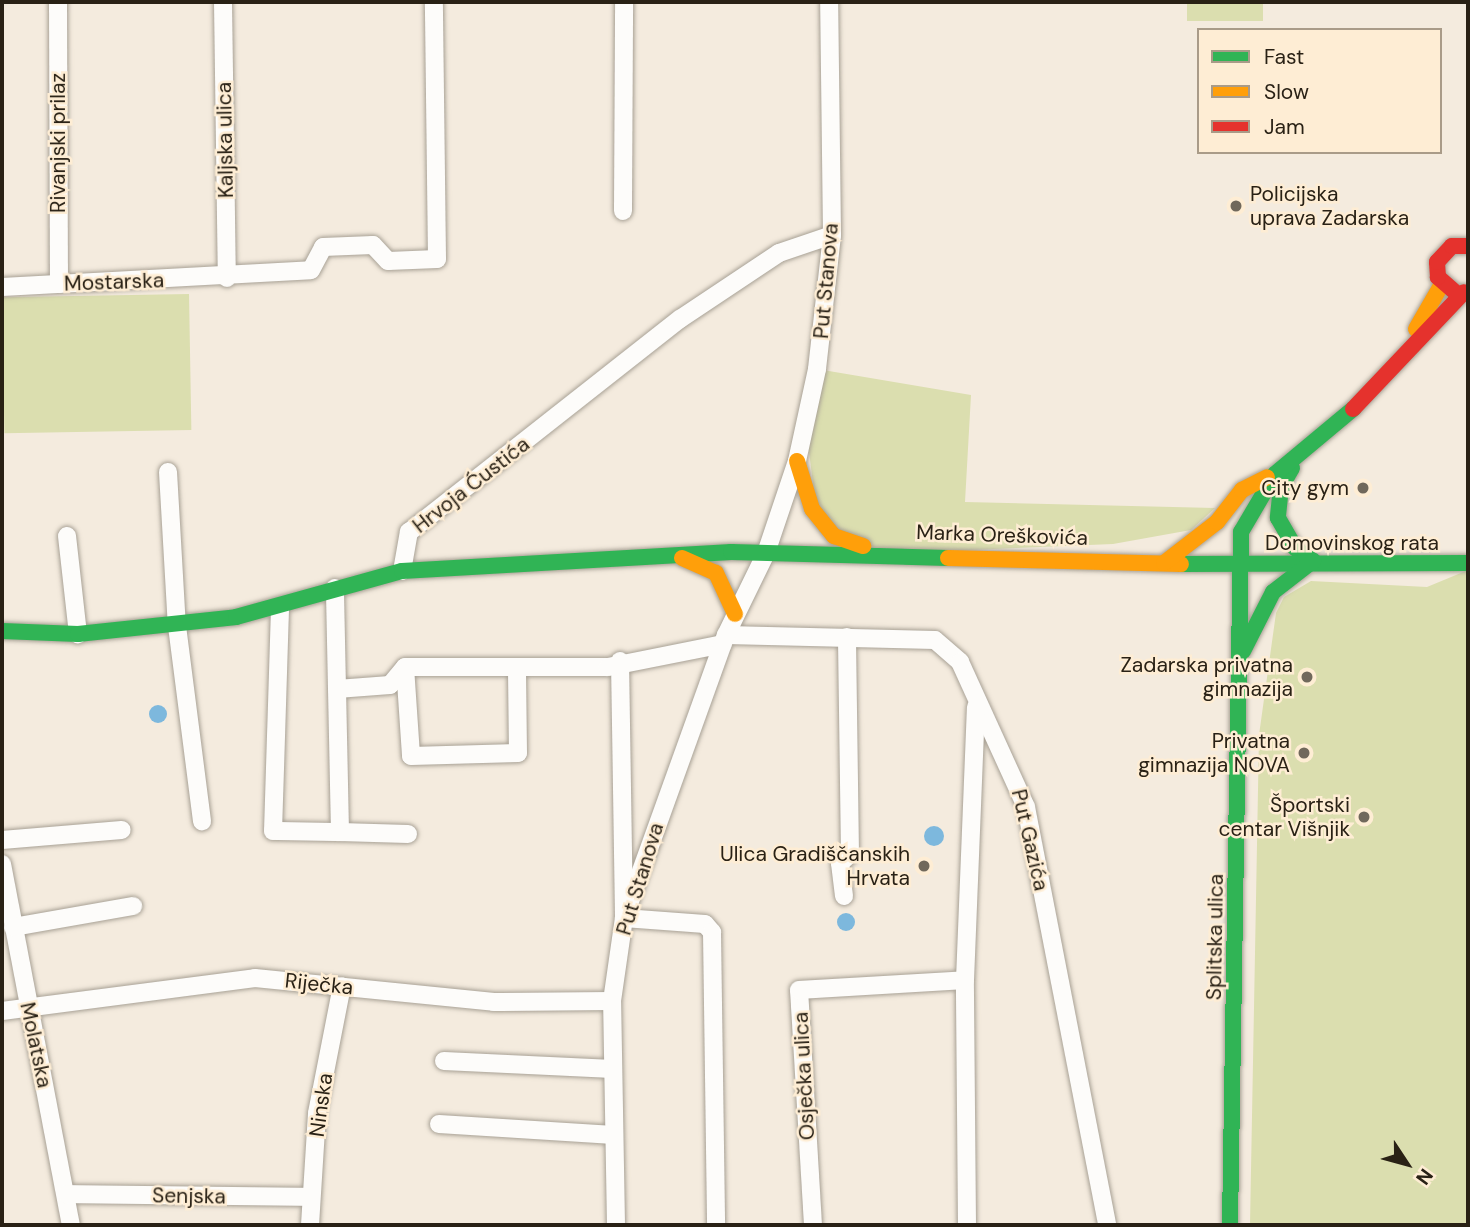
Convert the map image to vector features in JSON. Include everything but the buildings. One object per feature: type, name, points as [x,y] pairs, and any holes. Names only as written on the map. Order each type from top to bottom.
[{"type":"main road","points":[[1391,372],[1442,284],[1437,262],[1460,246],[1468,228]]},
{"type":"main road","points":[[1164,563],[1217,522],[1251,483],[1275,474],[1391,372],[1466,291],[1442,284]]},
{"type":"main road","points":[[1239,660],[1273,592],[1313,561],[1295,548],[1278,519],[1281,487],[1300,454]]},
{"type":"main road","points":[[797,461],[811,509],[834,536],[896,552]]},
{"type":"main road","name":"Splitska ulica","points":[[1230,1225],[1239,660],[1237,566],[1250,511],[1275,474]]},
{"type":"main road","points":[[2,631],[78,634],[177,626],[280,609],[335,588],[402,571],[765,552]]},
{"type":"main road","name":"Marka Oreškovića","points":[[765,552],[896,552],[1237,566]]},
{"type":"main road","points":[[670,555],[716,573],[735,614]]},
{"type":"main road","name":"Domovinskog rata","points":[[1237,566],[1313,561],[1468,563]]},
{"type":"street","name":"Rivanjski prilaz","points":[[58,2],[59,284]]},
{"type":"street","name":"Kaljska ulica","points":[[223,2],[227,278]]},
{"type":"street","name":"Mostarska","points":[[2,287],[227,278],[312,270],[323,247],[373,245],[388,261],[437,259],[434,2]]},
{"type":"street","points":[[623,211],[624,2]]},
{"type":"street","name":"Put Stanova","points":[[615,1225],[612,1001],[624,918],[725,639],[765,552],[797,461],[817,369],[832,235],[829,2]]},
{"type":"street","name":"Hrvoja Ćustića","points":[[402,571],[409,531],[680,319],[779,253],[832,235]]},
{"type":"street","points":[[168,471],[177,626],[202,821]]},
{"type":"street","points":[[67,536],[78,634]]},
{"type":"street","points":[[335,588],[340,832]]},
{"type":"street","points":[[280,609],[273,831],[408,834]]},
{"type":"street","points":[[844,896],[840,863],[850,853],[847,637]]},
{"type":"street","name":"Put Gazića","points":[[405,667],[608,667],[620,661],[725,639],[847,637],[935,640],[960,662],[976,705],[1026,807],[1107,1225]]},
{"type":"street","points":[[620,661],[624,918],[705,925],[712,932],[716,1225]]},
{"type":"street","points":[[337,689],[390,685],[405,667]]},
{"type":"street","points":[[405,667],[411,756],[518,752],[517,667]]},
{"type":"street","points":[[967,1225],[965,980],[976,705]]},
{"type":"street","points":[[2,840],[122,830]]},
{"type":"street","name":"Molatska","points":[[2,864],[27,1008],[67,1194],[71,1225]]},
{"type":"street","points":[[13,927],[133,906]]},
{"type":"street","name":"Riječka","points":[[2,1011],[255,978],[494,1002],[612,1001]]},
{"type":"street","name":"Osječka ulica","points":[[813,1225],[799,990],[862,984],[965,980]]},
{"type":"street","name":"Ninska","points":[[310,1225],[317,1113],[342,986]]},
{"type":"street","points":[[444,1061],[612,1069]]},
{"type":"street","points":[[439,1124],[614,1135]]},
{"type":"street","name":"Senjska","points":[[67,1194],[312,1197]]},
{"type":"green space","points":[[1187,2],[1263,2],[1263,21],[1187,21]]},
{"type":"green space","points":[[189,294],[191,430],[4,433],[2,297]]},
{"type":"green space","points":[[817,369],[971,395],[965,502],[1215,508],[1191,530],[1113,544],[896,553],[819,532],[806,427]]},
{"type":"green space","name":"Športski centar Višnjik","points":[[1468,570],[1468,1225],[1250,1225],[1259,735],[1276,613],[1284,597],[1311,581],[1427,587]]},
{"type":"water","points":[[154,705],[162,705],[167,714],[165,721],[154,723],[149,718],[149,710]]},
{"type":"water","points":[[934,826],[941,829],[944,836],[941,843],[934,846],[927,843],[924,836],[927,829]]},
{"type":"water","points":[[846,913],[852,916],[855,922],[852,928],[846,931],[840,928],[837,922],[840,916]]},
{"type":"traffic: fast","points":[[1230,1225],[1241,532],[1275,474],[1353,409]]},
{"type":"traffic: fast","points":[[1292,468],[1281,487],[1278,518],[1295,548],[1313,561]]},
{"type":"traffic: fast","points":[[2,631],[78,634],[236,617],[402,571],[731,552],[948,558]]},
{"type":"traffic: fast","points":[[1243,651],[1273,592],[1313,561]]},
{"type":"traffic: fast","points":[[1181,564],[1468,563]]},
{"type":"traffic: slow","points":[[1416,329],[1442,284]]},
{"type":"traffic: slow","points":[[797,461],[812,509],[834,536],[863,546]]},
{"type":"traffic: slow","points":[[1164,563],[1217,522],[1242,490],[1267,477]]},
{"type":"traffic: slow","points":[[682,558],[716,573],[735,614]]},
{"type":"traffic: slow","points":[[948,558],[1181,564]]},
{"type":"traffic: jam","points":[[1455,292],[1438,277],[1437,262],[1452,246],[1468,246]]},
{"type":"traffic: jam","points":[[1353,409],[1464,292]]},
{"type":"place","name":"Policijska uprava Zadarska","points":[[1236,206]]},
{"type":"place","name":"City gym","points":[[1363,488]]},
{"type":"place","name":"Zadarska privatna gimnazija","points":[[1307,677]]},
{"type":"place","name":"Privatna gimnazija NOVA","points":[[1304,753]]},
{"type":"place","name":"Športski centar Višnjik","points":[[1364,817]]},
{"type":"place","name":"Ulica Gradiščanskih Hrvata","points":[[924,866]]}]
